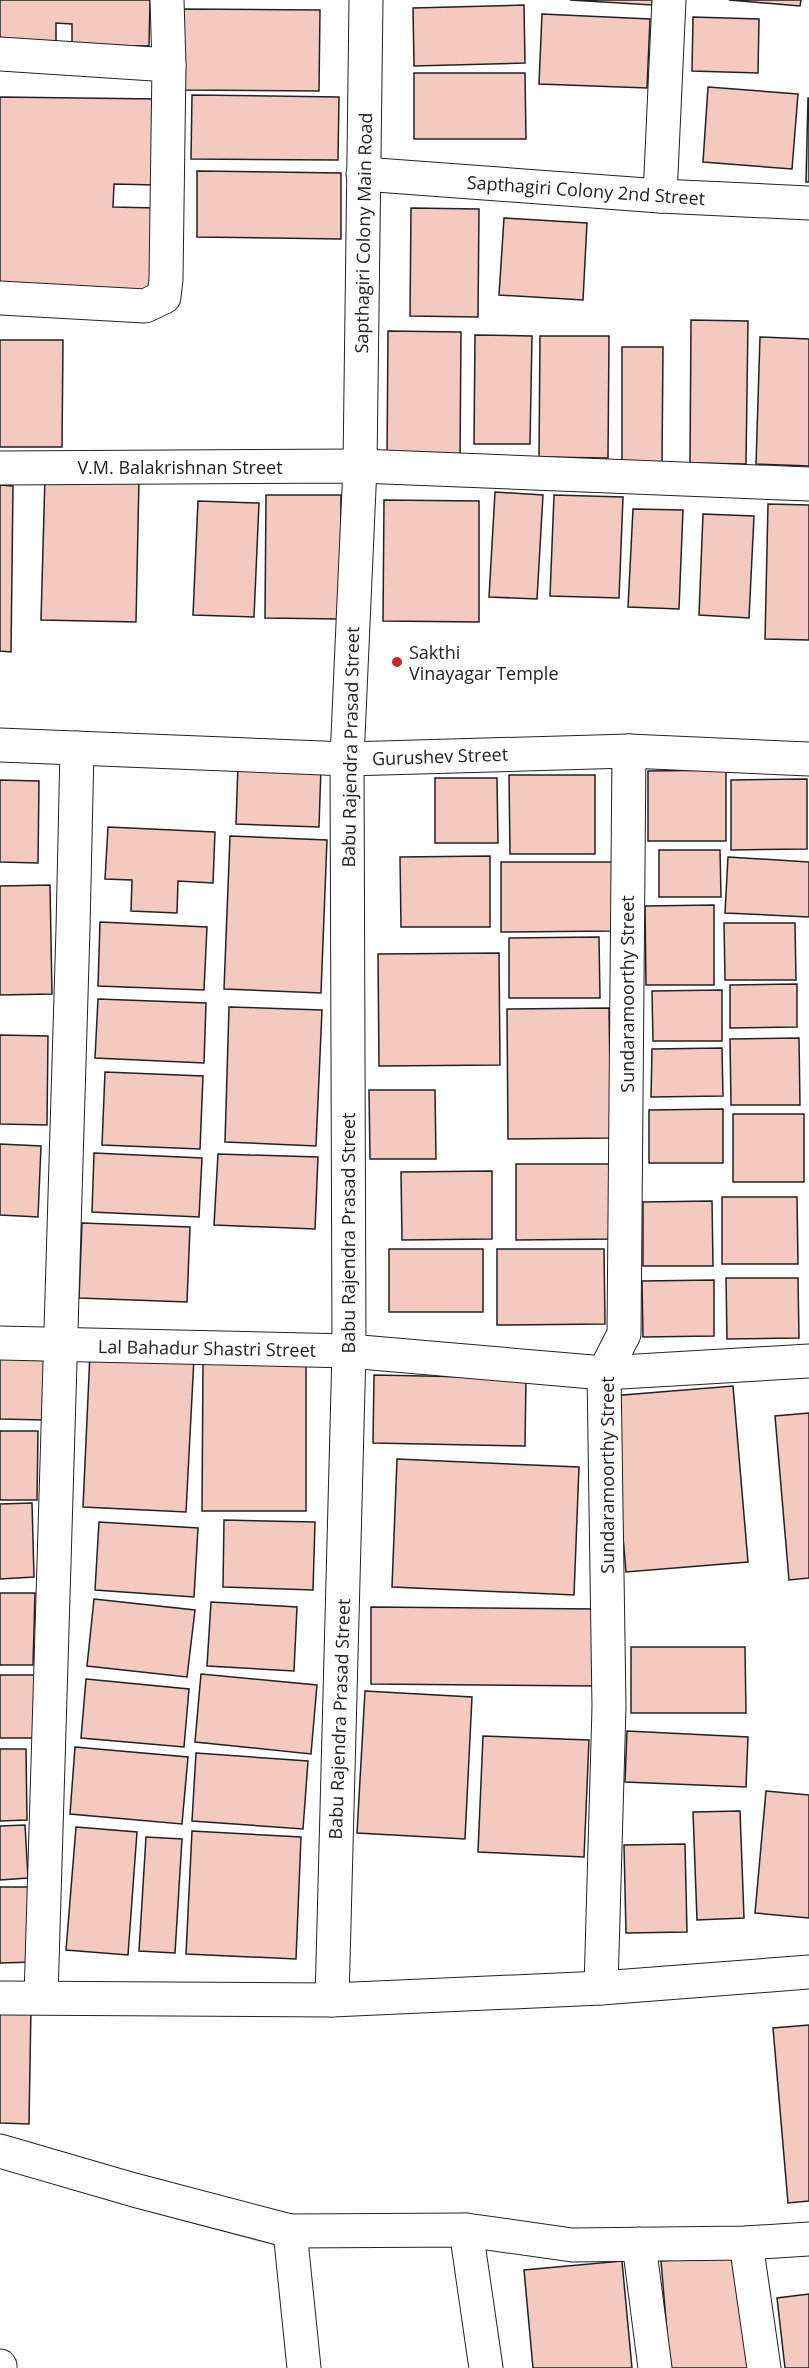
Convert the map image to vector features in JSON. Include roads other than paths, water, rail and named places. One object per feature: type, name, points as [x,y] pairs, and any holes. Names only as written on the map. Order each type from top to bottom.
[{"type":"street","points":[[0,298],[145,306],[164,297],[169,65],[167,0]]},
{"type":"street","name":"Sapthagiri Colony Main Road","points":[[360,466],[366,0]]},
{"type":"street","points":[[660,196],[669,0]]},
{"type":"street","points":[[0,54],[169,65]]},
{"type":"street","name":"Sapthagiri Colony 2nd Street","points":[[363,174],[660,196],[809,203]]},
{"type":"street","name":"V.M. Balakrishnan Street","points":[[0,468],[360,466],[809,484]]},
{"type":"street","name":"Babu Rajendra Prasad Street","points":[[332,2000],[349,1351],[347,759],[360,466]]},
{"type":"street","name":"Gurushev Street","points":[[0,745],[347,759],[628,751],[809,759]]},
{"type":"street","points":[[41,1997],[74,928],[77,748]]},
{"type":"street","name":"Sundaramoorthy Street","points":[[601,1988],[609,1707],[604,1373],[624,1334],[628,751]]},
{"type":"street","name":"Lal Bahadur Shastri Street","points":[[0,1343],[349,1351],[604,1373],[809,1361]]},
{"type":"street","points":[[0,1998],[332,2000],[601,1988],[809,1972]]},
{"type":"street","points":[[0,2151],[134,2190],[290,2231],[466,2230],[572,2245],[746,2243],[809,2239]]},
{"type":"street","points":[[466,2230],[486,2368]]},
{"type":"street","points":[[290,2231],[304,2368]]},
{"type":"street","points":[[746,2243],[764,2368]]},
{"type":"street","points":[[639,2244],[655,2368]]},
{"type":"place","name":"Sakthi Vinayagar Temple","points":[[397,662]]}]
